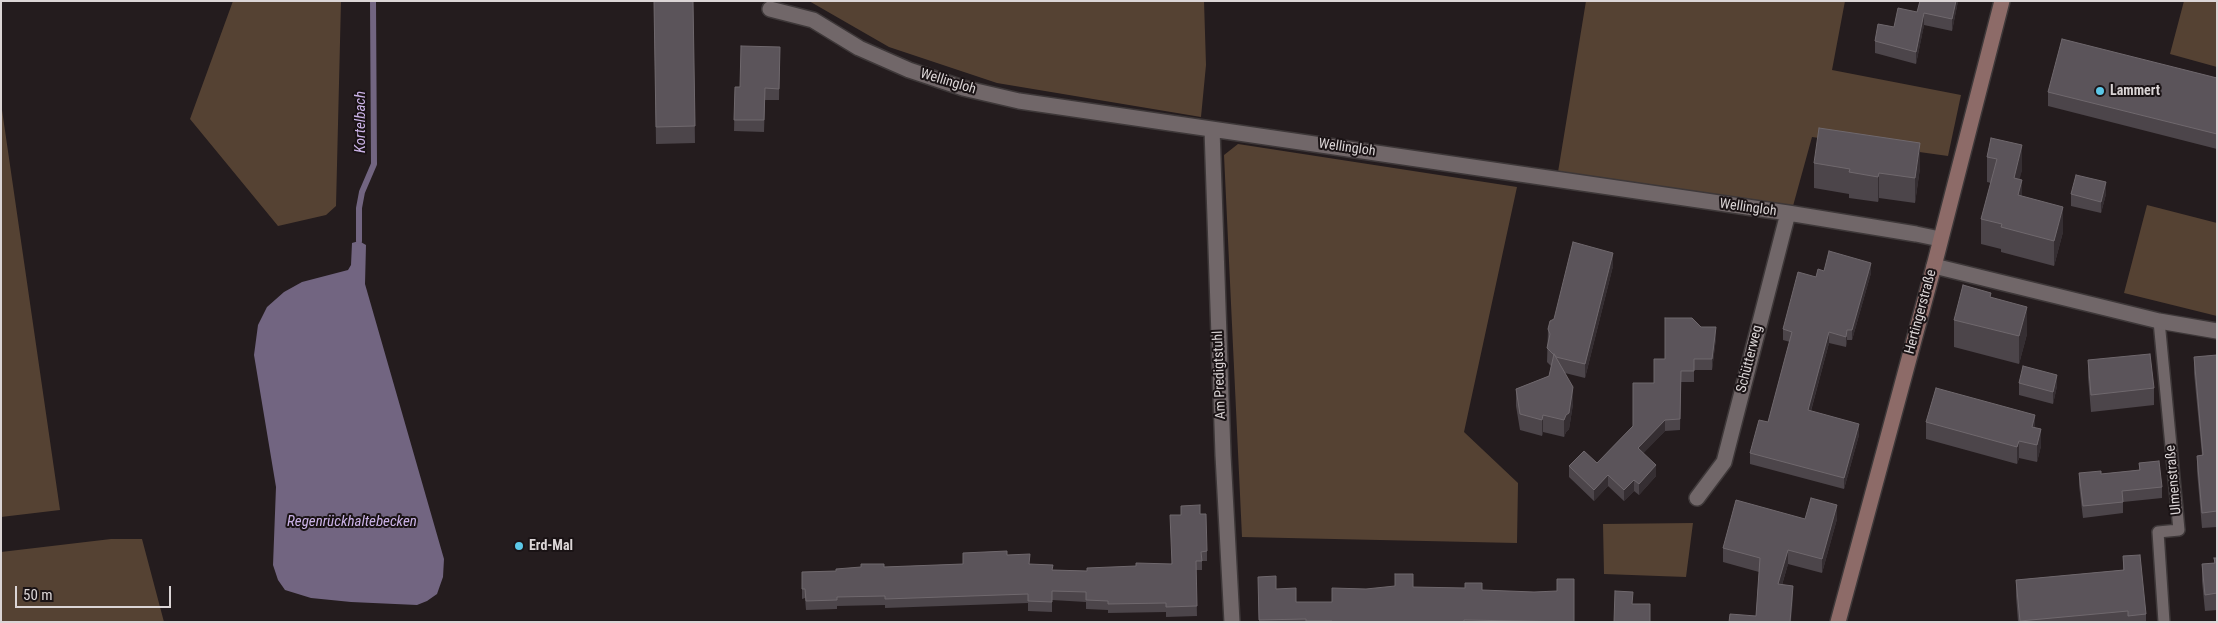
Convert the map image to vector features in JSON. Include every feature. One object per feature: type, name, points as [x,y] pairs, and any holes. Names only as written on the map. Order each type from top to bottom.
[{"type":"street","name":"Hertingerstraße","points":[[1838,622],[1934,266],[2002,1]]},
{"type":"street","name":"Wellingloh","points":[[770,10],[813,20],[859,48],[910,70],[963,88],[1019,102],[1788,213],[1940,239]]},
{"type":"street","name":"Am Predigtstuhl","points":[[1212,129],[1223,455],[1232,622]]},
{"type":"street","name":"Schütterweg","points":[[1696,498],[1724,462],[1788,213]]},
{"type":"street","points":[[1934,266],[2159,320],[2217,331]]},
{"type":"lane","name":"Ulmenstraße","points":[[2159,320],[2179,530],[2158,532],[2164,622]]},
{"type":"shaded area","points":[[233,1],[341,1],[336,206],[326,215],[278,226],[190,119]]},
{"type":"shaded area","points":[[809,1],[1204,1],[1206,65],[1201,117],[997,83],[889,47]]},
{"type":"shaded area","points":[[1586,1],[1845,1],[1832,70],[1961,95],[1948,156],[1812,137],[1793,206],[1558,172]]},
{"type":"shaded area","points":[[2184,1],[2217,1],[2217,67],[2170,54]]},
{"type":"shaded area","points":[[1,103],[60,510],[1,517]]},
{"type":"shaded area","points":[[1238,144],[1517,187],[1464,432],[1518,483],[1517,543],[1242,537],[1224,155]]},
{"type":"shaded area","points":[[2147,205],[2217,223],[2217,316],[2124,293]]},
{"type":"shaded area","points":[[1693,523],[1686,577],[1604,574],[1603,524]]},
{"type":"shaded area","points":[[111,539],[142,539],[164,622],[1,622],[1,552]]},
{"type":"water","name":"Regenrückhaltebecken","points":[[359,241],[366,245],[365,284],[444,559],[443,577],[437,594],[417,605],[311,598],[285,590],[278,580],[273,565],[276,487],[254,355],[258,325],[267,307],[284,292],[302,282],[348,270],[351,265],[352,243]]},
{"type":"building","points":[[654,1],[693,1],[695,126],[656,127]]},
{"type":"building","points":[[1920,1],[1956,1],[1952,19],[1924,13],[1916,52],[1875,41],[1878,24],[1894,27],[1898,8],[1917,12]]},
{"type":"building","points":[[2062,39],[2217,78],[2217,134],[2048,92]]},
{"type":"building","points":[[741,46],[780,47],[779,89],[765,88],[764,120],[734,120],[735,87],[740,87]]},
{"type":"building","points":[[1819,128],[1920,143],[1915,178],[1879,173],[1878,177],[1849,172],[1850,169],[1814,163]]},
{"type":"building","points":[[1991,138],[2022,145],[2014,178],[2022,180],[2018,195],[2063,207],[2054,241],[2001,227],[2002,224],[1981,219],[1997,159],[1987,157]]},
{"type":"building","points":[[2076,175],[2106,182],[2101,202],[2071,194]]},
{"type":"building","points":[[1573,242],[1613,253],[1585,364],[1556,357],[1547,348],[1550,334],[1548,329],[1550,321],[1554,319]]},
{"type":"building","points":[[1829,251],[1871,263],[1852,330],[1847,330],[1846,337],[1829,332],[1808,410],[1859,424],[1844,478],[1750,453],[1759,420],[1768,422],[1792,332],[1783,329],[1798,272],[1816,277],[1818,269],[1824,271]]},
{"type":"building","points":[[1963,285],[1991,293],[1990,297],[2027,307],[2019,336],[1954,320]]},
{"type":"building","points":[[1665,318],[1692,318],[1701,327],[1716,327],[1712,359],[1694,359],[1694,371],[1681,371],[1680,419],[1665,420],[1638,448],[1656,465],[1639,484],[1634,480],[1624,490],[1608,475],[1594,490],[1569,466],[1584,451],[1597,463],[1633,426],[1633,383],[1654,383],[1654,359],[1665,359]]},
{"type":"building","points":[[1554,354],[1573,387],[1569,413],[1564,420],[1543,415],[1542,420],[1520,414],[1516,389],[1549,376]]},
{"type":"building","points":[[2150,354],[2154,388],[2091,395],[2088,360]]},
{"type":"building","points":[[2217,355],[2217,511],[2202,513],[2197,456],[2203,455],[2194,357]]},
{"type":"building","points":[[2023,366],[2057,375],[2053,392],[2019,383]]},
{"type":"building","points":[[1936,388],[2035,415],[2032,427],[2041,429],[2037,445],[2019,441],[2017,447],[1926,422]]},
{"type":"building","points":[[2159,461],[2162,487],[2122,491],[2123,502],[2083,506],[2079,473],[2101,471],[2101,474],[2140,470],[2139,463]]},
{"type":"building","points":[[1811,498],[1837,505],[1822,559],[1788,550],[1778,584],[1793,586],[1790,622],[1729,622],[1730,614],[1756,616],[1760,558],[1723,548],[1736,500],[1805,519]]},
{"type":"building","points":[[1200,505],[1200,514],[1206,514],[1207,551],[1201,552],[1202,561],[1196,561],[1197,606],[1166,607],[1166,603],[1108,604],[1108,601],[1086,600],[1086,592],[1052,591],[1052,602],[1028,601],[1028,594],[885,599],[885,596],[837,597],[837,600],[806,601],[805,589],[802,589],[802,572],[836,571],[836,569],[861,567],[861,564],[884,564],[884,567],[963,564],[963,553],[1007,551],[1007,555],[1030,554],[1029,564],[1053,565],[1052,570],[1087,571],[1087,568],[1136,566],[1136,563],[1172,564],[1170,515],[1181,515],[1181,506]]},
{"type":"building","points":[[2140,555],[2146,614],[2128,616],[2128,611],[2020,621],[2016,580],[2124,570],[2123,556]]},
{"type":"building","points":[[2214,558],[2217,558],[2217,593],[2205,595],[2202,564],[2215,563]]},
{"type":"building","points":[[1395,574],[1413,574],[1413,587],[1465,588],[1465,583],[1482,583],[1482,590],[1534,592],[1557,591],[1557,579],[1574,579],[1574,622],[1464,620],[1464,622],[1332,622],[1306,621],[1306,619],[1259,620],[1258,577],[1276,576],[1276,589],[1296,588],[1296,602],[1332,602],[1332,588],[1366,589],[1395,586]]},
{"type":"building","points":[[1615,591],[1633,592],[1632,604],[1650,604],[1650,622],[1614,622]]},
{"type":"waterway","name":"Kortelbach","points":[[359,241],[359,208],[362,192],[374,164],[373,1]]},
{"type":"place","name":"Lammert","points":[[2100,91]]},
{"type":"place","name":"Erd-Mal","points":[[519,546]]}]
